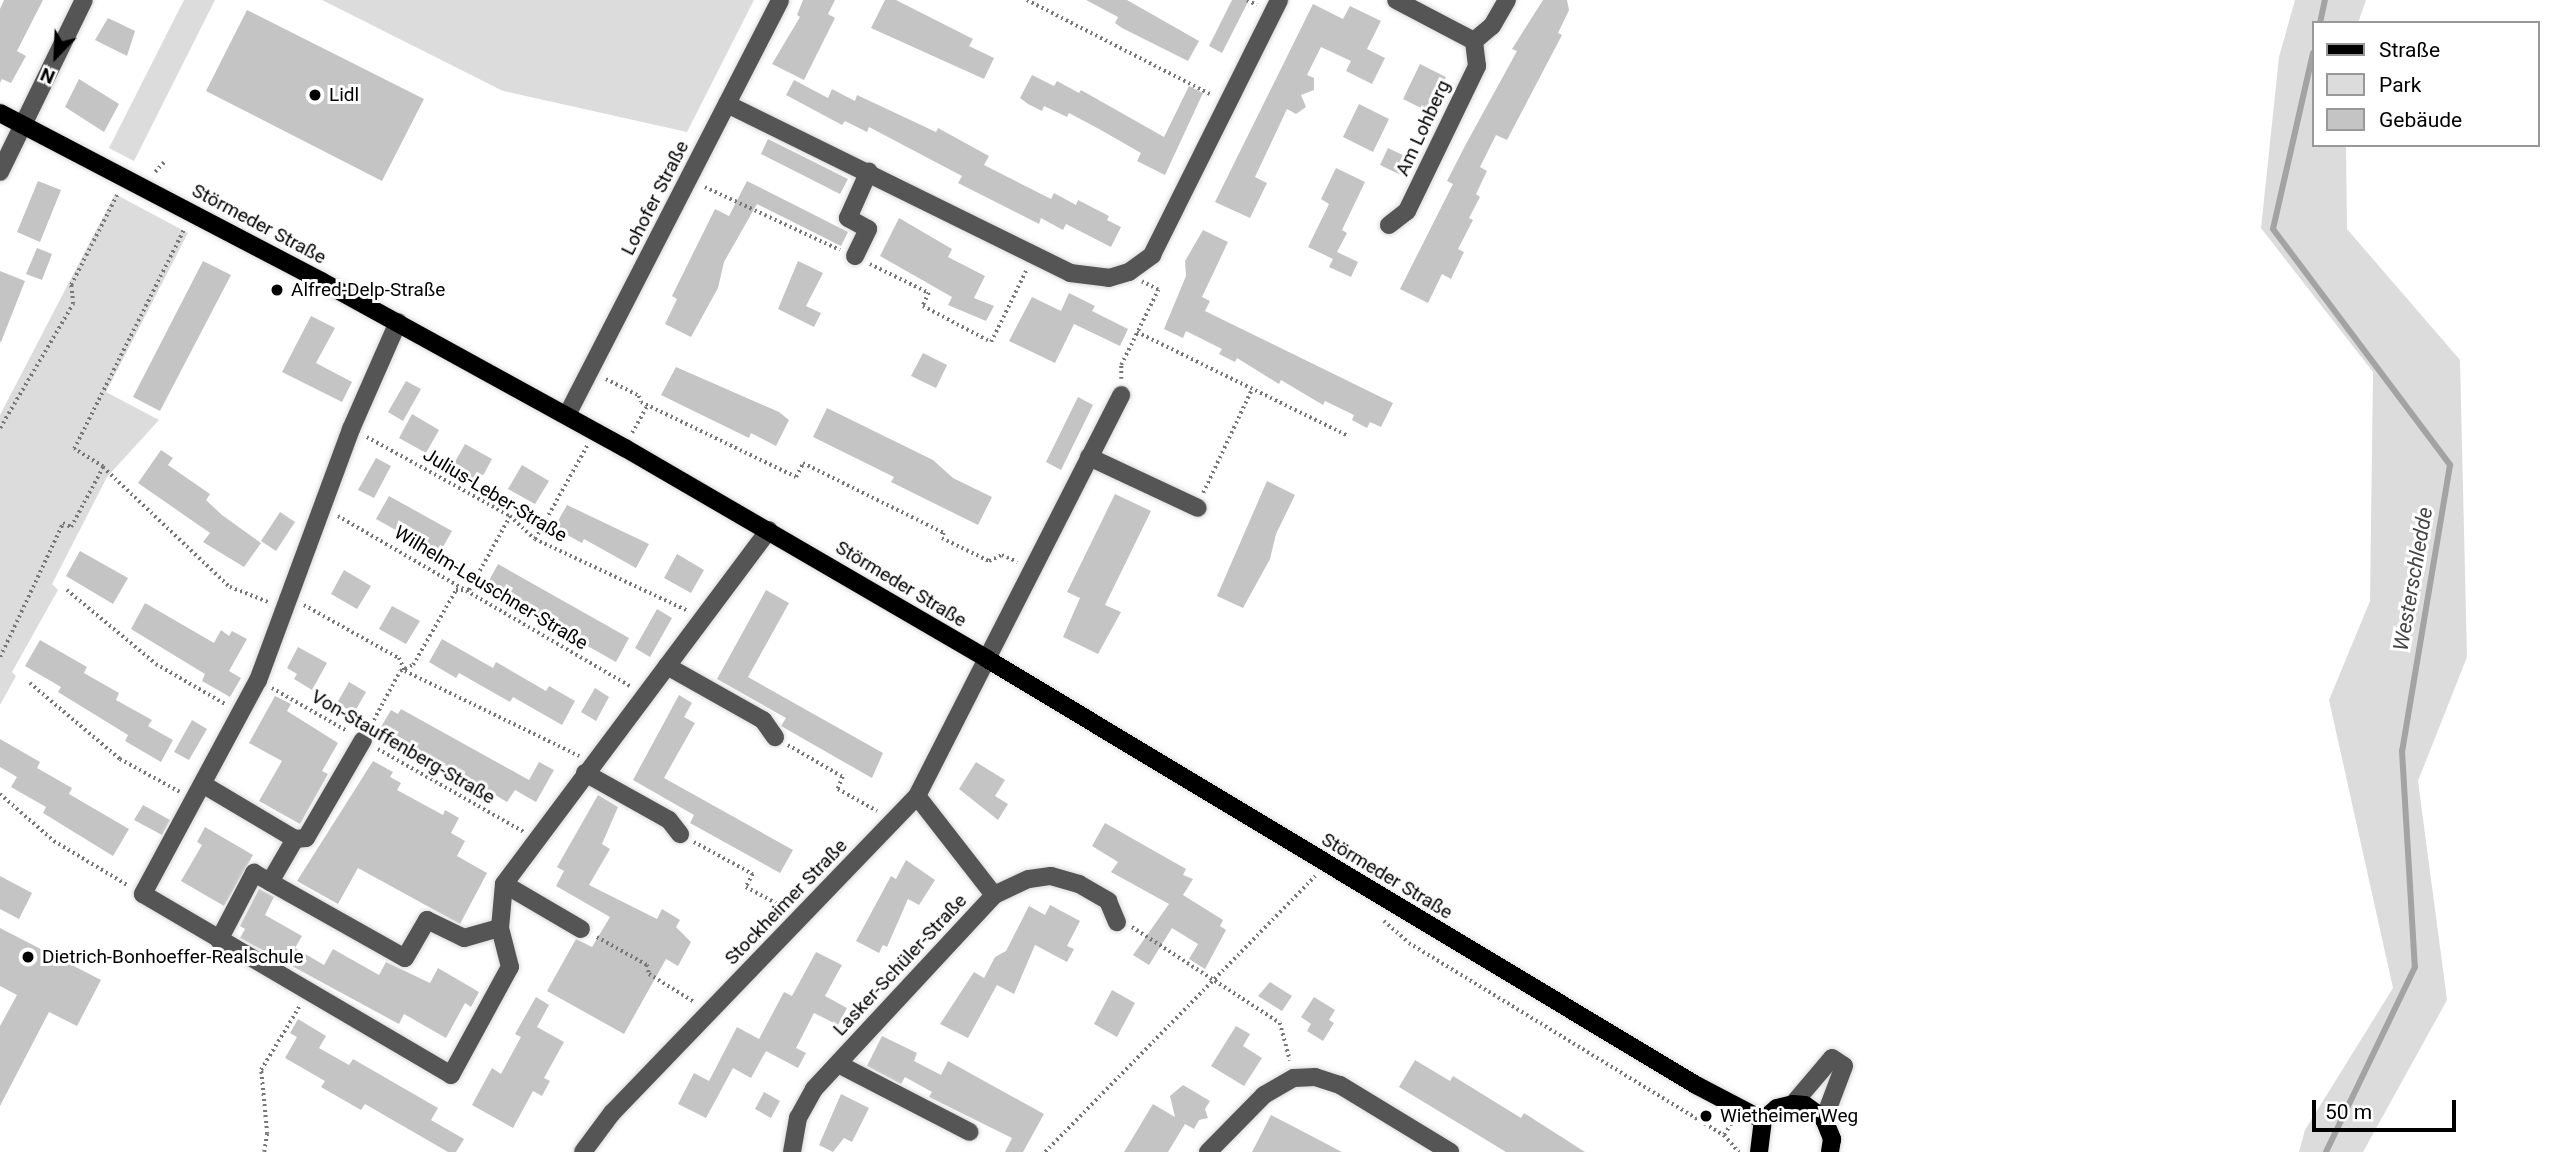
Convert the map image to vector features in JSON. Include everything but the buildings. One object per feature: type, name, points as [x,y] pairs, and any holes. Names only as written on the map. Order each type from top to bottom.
[{"type":"main road","name":"Störmeder Straße","points":[[0,113],[398,322],[769,530],[1696,1086],[1763,1120]]},
{"type":"main road","points":[[1759,1152],[1763,1120],[1777,1108],[1793,1104],[1805,1105],[1824,1119],[1832,1139],[1830,1152]]},
{"type":"street","points":[[0,172],[83,0]]},
{"type":"street","name":"Lohofer Straße","points":[[567,415],[780,0]]},
{"type":"street","points":[[727,104],[869,171],[1070,273],[1090,278],[1130,271],[1152,255],[1279,0]]},
{"type":"street","points":[[1396,0],[1474,41],[1492,26],[1507,0]]},
{"type":"street","name":"Am Lohberg","points":[[1390,225],[1407,211],[1476,66],[1474,41]]},
{"type":"street","points":[[855,256],[869,229],[848,218],[869,171]]},
{"type":"street","points":[[398,322],[351,429],[289,603],[258,680],[197,802],[143,894],[451,1076],[510,967],[500,928],[504,884],[534,838],[769,530]]},
{"type":"street","name":"Stockheimer Straße","points":[[583,1152],[595,1130],[916,796],[1121,395]]},
{"type":"street","points":[[1089,457],[1197,508]]},
{"type":"street","points":[[667,666],[762,720],[775,737]]},
{"type":"street","points":[[204,785],[295,839],[306,838],[363,740]]},
{"type":"street","points":[[585,773],[669,820],[680,834]]},
{"type":"street","name":"Lasker-Schüler-Straße","points":[[916,796],[994,895]]},
{"type":"street","points":[[270,882],[295,839]]},
{"type":"street","points":[[219,940],[254,873],[405,958],[427,919],[464,938],[500,928]]},
{"type":"street","name":"Lasker-Schüler-Straße","points":[[792,1152],[804,1109],[814,1089],[994,895],[1029,879],[1051,876],[1079,884],[1108,901],[1117,922]]},
{"type":"street","points":[[504,884],[582,929]]},
{"type":"street","points":[[1793,1104],[1832,1058],[1844,1066],[1824,1119]]},
{"type":"street","name":"Lasker-Schüler-Straße","points":[[838,1064],[970,1132]]},
{"type":"street","points":[[1208,1152],[1264,1095],[1294,1078],[1328,1079],[1450,1152]]},
{"type":"path","points":[[1027,0],[1228,102]]},
{"type":"path","points":[[155,172],[166,160]]},
{"type":"path","points":[[0,428],[73,304],[71,285],[126,178]]},
{"type":"path","points":[[689,180],[929,293],[923,306],[991,342],[1034,253]]},
{"type":"path","points":[[192,212],[74,449],[103,467],[230,587],[289,603],[399,658],[405,671],[583,758],[585,773]]},
{"type":"path","points":[[1121,395],[1122,365],[1158,290],[1135,279],[1130,271]]},
{"type":"path","points":[[1137,332],[1348,436]]},
{"type":"path","points":[[590,371],[648,404],[796,477],[803,463],[944,533],[942,538],[989,561],[1002,555],[1032,569]]},
{"type":"path","points":[[1197,508],[1252,389]]},
{"type":"path","points":[[634,430],[648,404]]},
{"type":"path","name":"Julius-Leber-Straße","points":[[351,429],[510,516],[535,539],[703,617]]},
{"type":"path","points":[[535,539],[595,431]]},
{"type":"path","points":[[0,657],[63,523],[71,527],[103,467]]},
{"type":"path","name":"Wilhelm-Leuschner-Straße","points":[[322,507],[644,694]]},
{"type":"path","points":[[363,740],[400,671],[413,665],[456,590],[469,590],[510,516]]},
{"type":"path","points":[[67,590],[156,664],[242,713]]},
{"type":"path","name":"Von-Stauffenberg-Straße","points":[[258,680],[534,838]]},
{"type":"path","points":[[30,683],[120,759],[197,802]]},
{"type":"path","points":[[775,737],[843,777],[838,789],[895,820]]},
{"type":"path","points":[[0,794],[54,841],[143,894]]},
{"type":"path","points":[[680,834],[753,874],[746,887],[800,916]]},
{"type":"path","points":[[1045,1152],[1313,878]]},
{"type":"path","points":[[1117,922],[1134,927],[1280,1023],[1294,1078]]},
{"type":"path","points":[[1392,926],[1409,943],[1724,1135],[1738,1152]]},
{"type":"path","points":[[582,929],[647,965],[649,974],[710,1011]]},
{"type":"path","points":[[264,1152],[267,1134],[261,1070],[307,993]]},
{"type":"green space","points":[[184,0],[215,0],[134,161],[109,148]]},
{"type":"green space","points":[[322,0],[754,0],[687,132],[503,91]]},
{"type":"green space","points":[[2295,0],[2366,0],[2359,21],[2312,21],[2312,147],[2346,147],[2347,229],[2460,360],[2467,657],[2418,781],[2447,1000],[2363,1152],[2299,1152],[2305,1130],[2393,988],[2329,700],[2370,601],[2373,372],[2261,228],[2279,57]]},
{"type":"green space","points":[[115,194],[188,233],[106,392],[159,420],[107,477],[52,584],[58,590],[12,672],[16,676],[0,705],[0,415]]},
{"type":"waterway","name":"Westerschledde","points":[[2320,21],[2325,0]]},
{"type":"waterway","name":"Westerschledde","points":[[2312,57],[2273,229],[2450,465],[2402,751],[2415,967],[2326,1152]]},
{"type":"place","name":"Lidl","points":[[315,95]]},
{"type":"place","name":"Alfred-Delp-Straße","points":[[277,290]]},
{"type":"place","name":"Dietrich-Bonhoeffer-Realschule","points":[[28,957]]},
{"type":"place","name":"Wietheimer Weg","points":[[1706,1116]]}]
